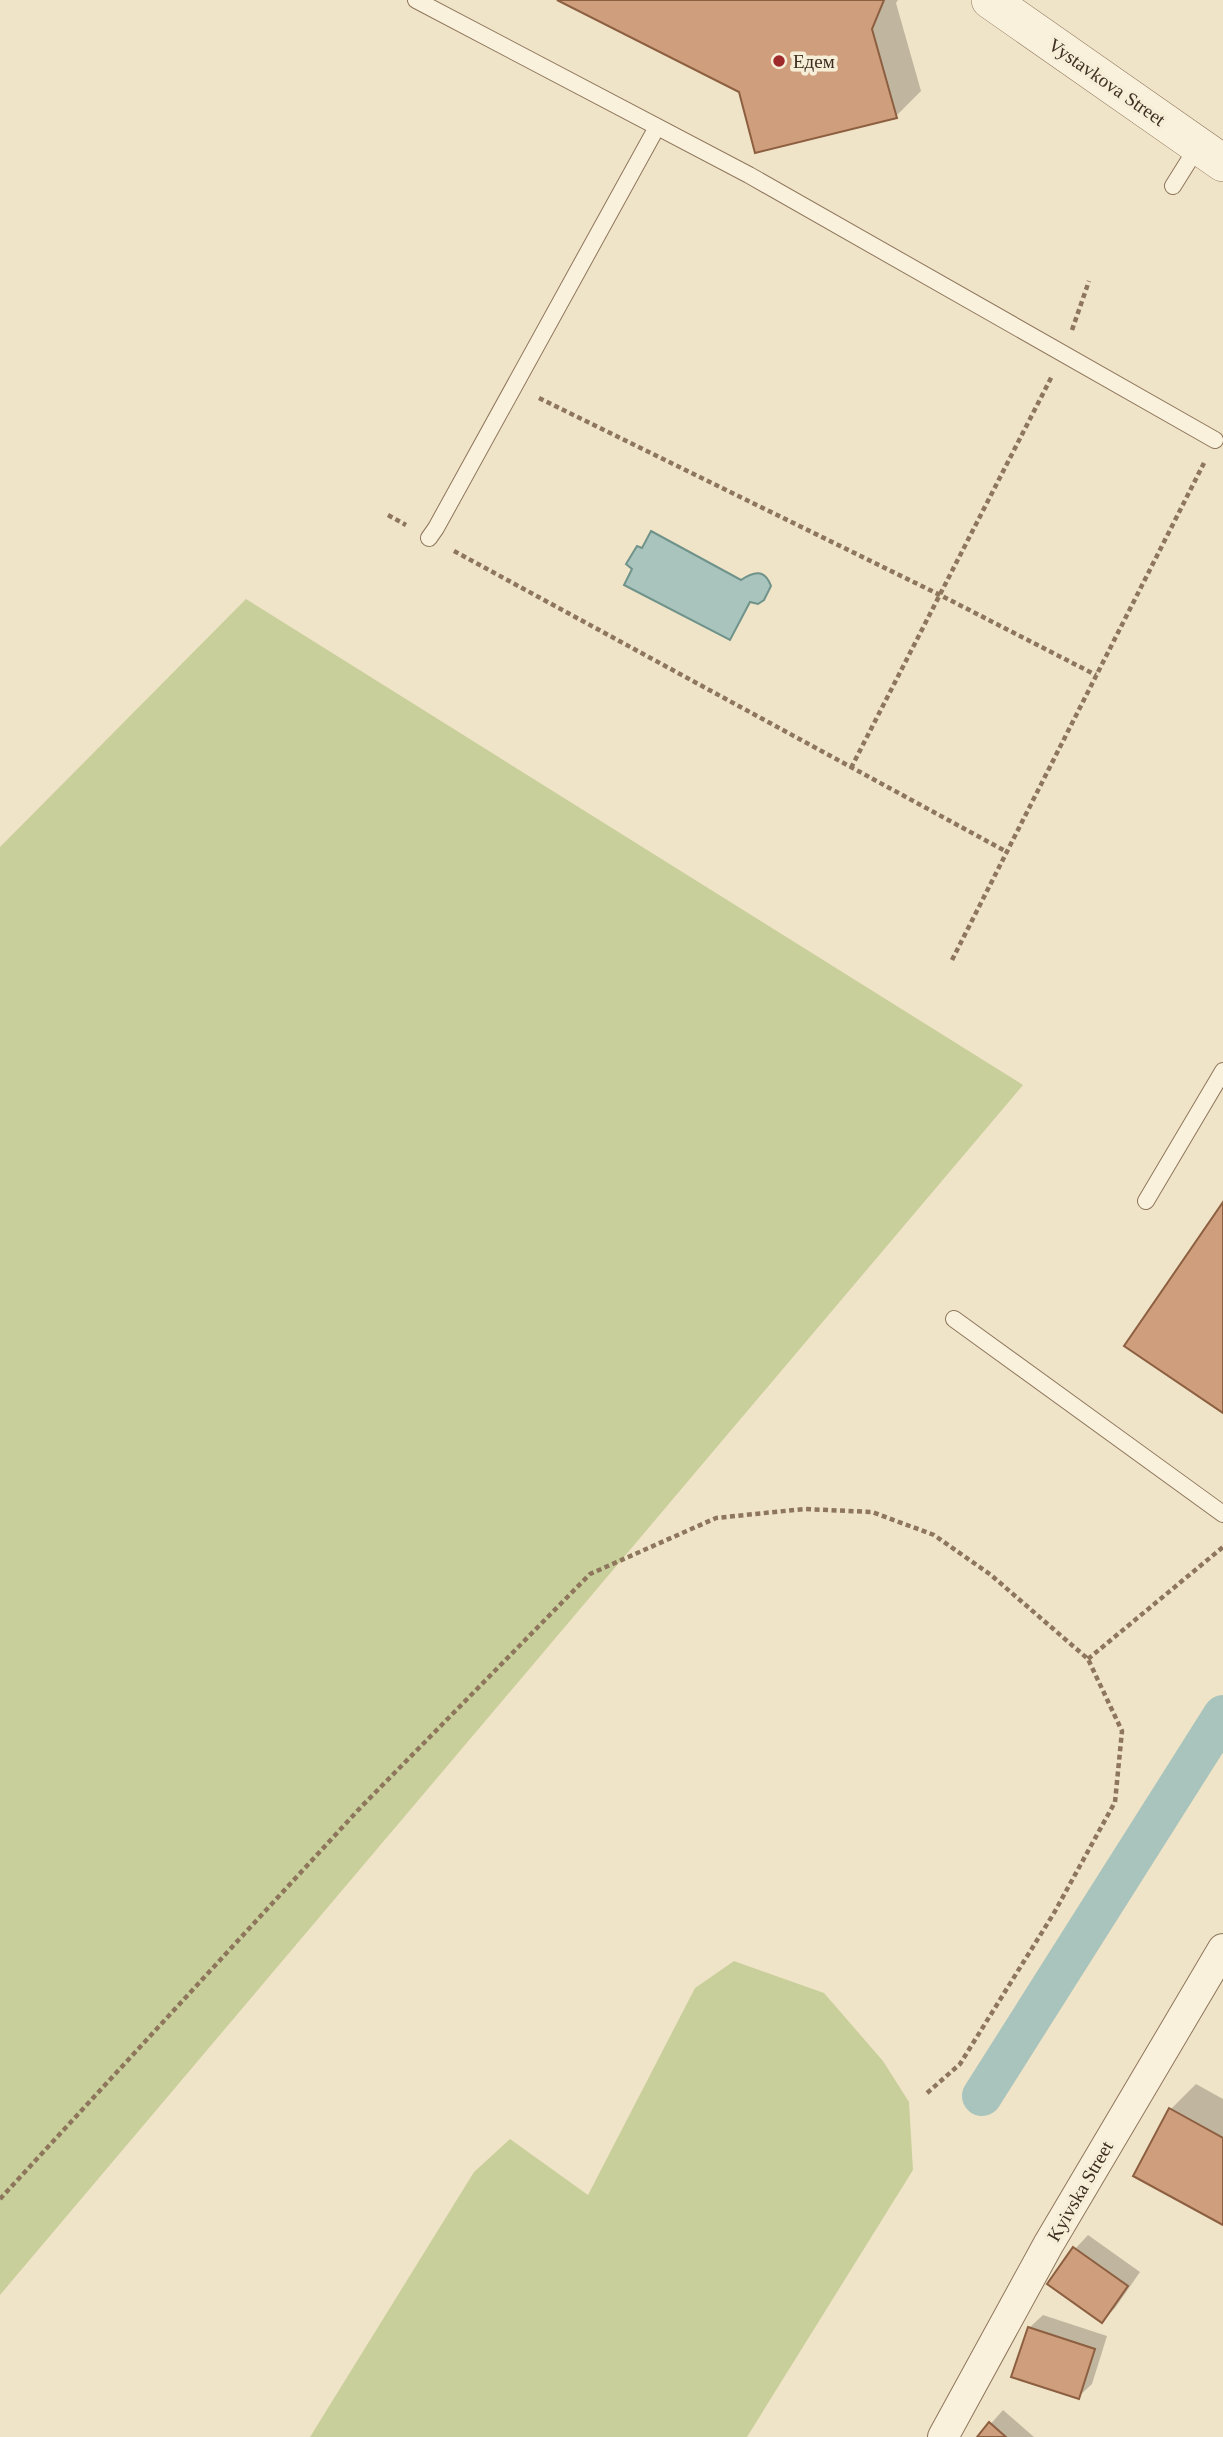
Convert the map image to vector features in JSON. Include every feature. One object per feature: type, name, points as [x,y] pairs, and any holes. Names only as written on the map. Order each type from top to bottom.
[{"type":"street","name":"Vystavkova Street","points":[[990,0],[1211,154]]},
{"type":"street","name":"Kyivska Street","points":[[943,2437],[1048,2245],[1223,1949]]},
{"type":"lane","points":[[416,0],[749,175],[1215,440]]},
{"type":"lane","points":[[429,538],[657,127]]},
{"type":"lane","points":[[1173,186],[1211,154]]},
{"type":"lane","points":[[1146,1201],[1223,1071]]},
{"type":"lane","points":[[954,1319],[1223,1514]]},
{"type":"path","points":[[851,768],[1063,354],[1089,281]]},
{"type":"path","points":[[515,386],[940,595],[1096,675]]},
{"type":"path","points":[[952,960],[1215,440]]},
{"type":"path","points":[[388,515],[1007,852]]},
{"type":"path","points":[[0,2199],[360,1807],[590,1574],[716,1518],[804,1509],[872,1512],[934,1535],[991,1575],[1088,1659],[1122,1731],[1115,1802],[1054,1913],[960,2064],[926,2094]]},
{"type":"path","points":[[1088,1659],[1223,1548]]},
{"type":"green space","points":[[246,599],[1023,1085],[0,2295],[0,847]]},
{"type":"green space","points":[[734,1961],[824,1993],[883,2061],[909,2102],[913,2170],[747,2437],[310,2437],[474,2172],[510,2139],[588,2195],[695,1988]]},
{"type":"water","points":[[651,531],[741,580],[759,573],[769,580],[771,586],[764,600],[758,604],[750,602],[730,640],[624,585],[632,569],[626,564],[637,546],[642,548]]},
{"type":"building","name":"Едем","points":[[557,0],[884,0],[872,29],[897,118],[755,153],[739,92]]},
{"type":"building","points":[[1223,1202],[1223,1413],[1124,1346]]},
{"type":"building","points":[[1169,2108],[1223,2138],[1223,2225],[1133,2176]]},
{"type":"building","points":[[1073,2247],[1128,2286],[1102,2323],[1047,2284]]},
{"type":"building","points":[[1028,2327],[1095,2349],[1079,2399],[1011,2377]]},
{"type":"building","points":[[989,2422],[1006,2437],[977,2437]]},
{"type":"waterway","points":[[982,2096],[1223,1715]]},
{"type":"place","name":"Едем","points":[[779,61]]}]
